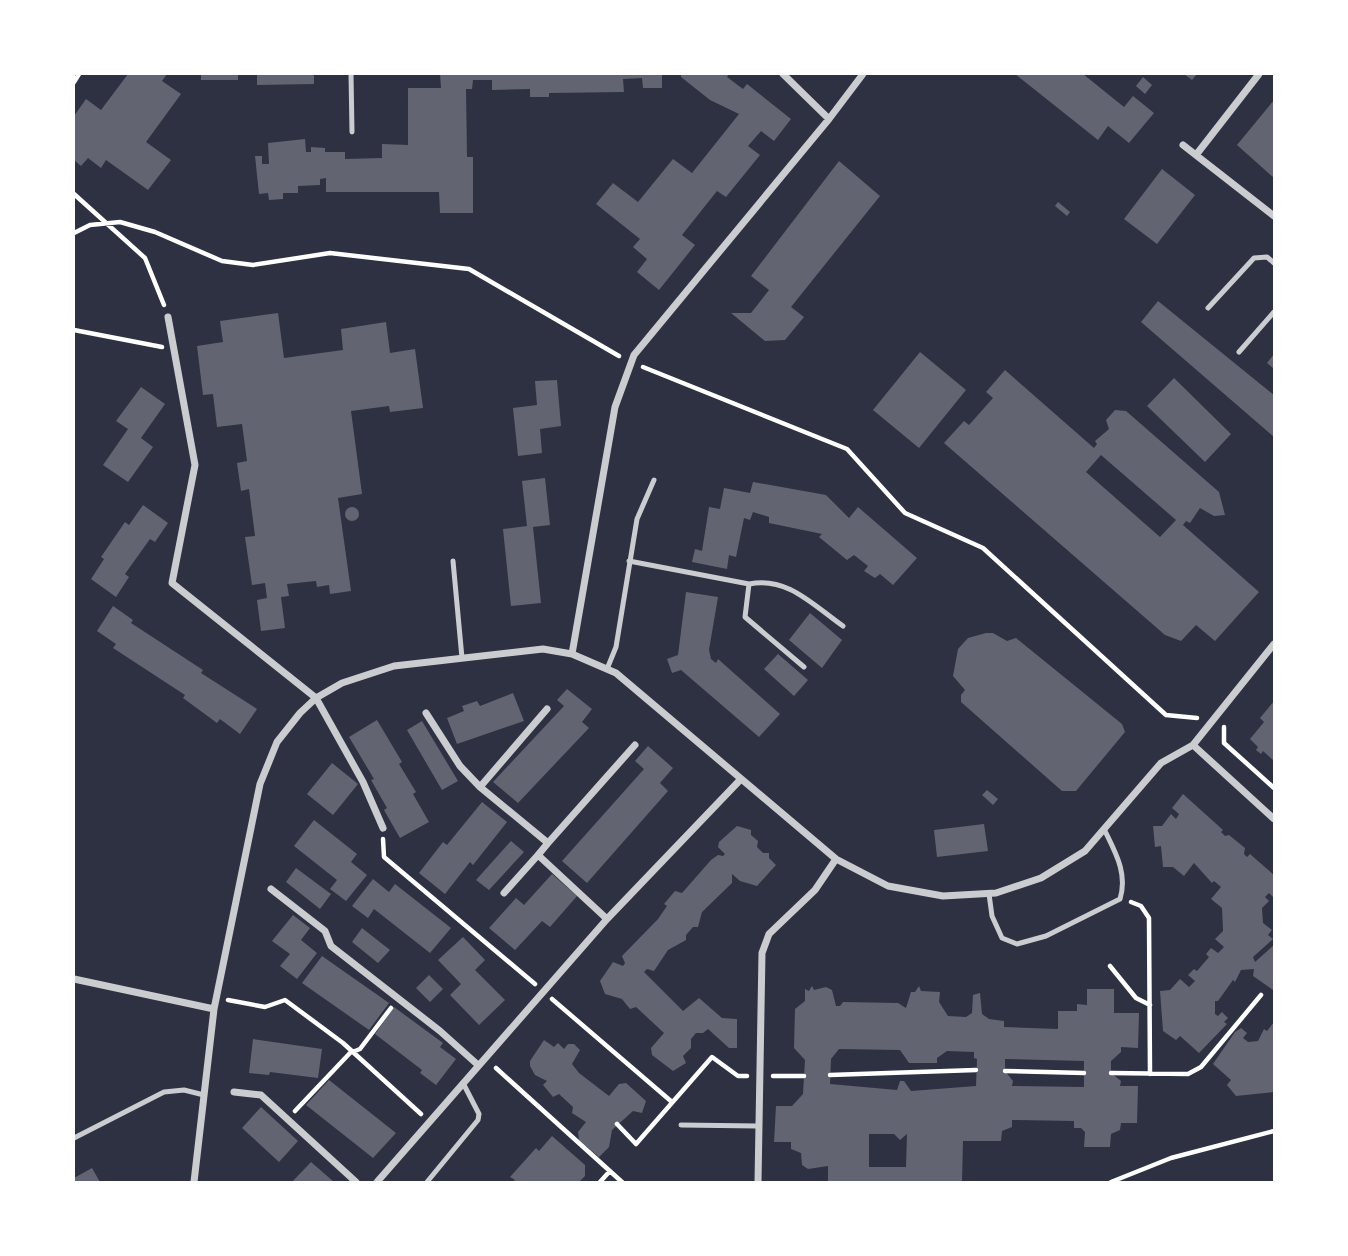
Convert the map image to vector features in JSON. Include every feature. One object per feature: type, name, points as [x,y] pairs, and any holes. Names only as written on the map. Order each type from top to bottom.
[{"type":"street","points":[[783,74],[829,119]]},
{"type":"street","points":[[572,654],[615,407],[634,355],[863,74]]},
{"type":"street","points":[[1196,155],[1259,74]]},
{"type":"street","points":[[1183,145],[1275,216]]},
{"type":"street","points":[[168,317],[195,465],[172,583],[316,698],[363,782],[383,828]]},
{"type":"street","points":[[194,1182],[214,1009],[260,783],[277,742],[316,698],[342,683],[394,666],[543,649],[572,654],[616,673],[836,859],[888,886],[943,896],[989,894],[1041,878],[1085,851],[1161,763],[1193,745],[1275,644]]},
{"type":"street","points":[[480,787],[547,709]]},
{"type":"street","points":[[426,713],[460,766],[480,787],[548,843]]},
{"type":"street","points":[[504,893],[635,745]]},
{"type":"street","points":[[1193,745],[1275,819]]},
{"type":"street","points":[[377,1182],[607,919],[741,779]]},
{"type":"street","points":[[538,855],[607,919]]},
{"type":"street","points":[[758,1182],[762,953],[769,934],[816,890],[836,859]]},
{"type":"street","points":[[271,889],[325,931],[331,946],[440,1031],[478,1065]]},
{"type":"street","points":[[74,979],[214,1009]]},
{"type":"street","points":[[234,1092],[261,1095],[356,1182]]},
{"type":"lane","points":[[351,74],[352,132]]},
{"type":"lane","points":[[1208,308],[1254,258],[1267,257],[1275,263]]},
{"type":"lane","points":[[1239,352],[1275,312]]},
{"type":"lane","points":[[607,669],[616,647],[637,519],[654,480]]},
{"type":"lane","points":[[453,561],[462,659]]},
{"type":"lane","points":[[629,561],[749,584],[764,581],[780,583],[843,626]]},
{"type":"lane","points":[[749,584],[743,613],[745,617],[804,667]]},
{"type":"lane","points":[[989,894],[992,916],[1002,938],[1017,944],[1046,936],[1120,899],[1123,888],[1121,867],[1104,829]]},
{"type":"lane","points":[[428,1182],[478,1120],[479,1114],[463,1083]]},
{"type":"lane","points":[[74,1138],[164,1092],[184,1090],[204,1095]]},
{"type":"lane","points":[[681,1125],[757,1126]]},
{"type":"path","points":[[74,82],[79,74]]},
{"type":"path","points":[[74,194],[145,258],[168,317]]},
{"type":"path","points":[[74,233],[90,225],[120,222],[155,232],[222,261],[253,265],[330,253],[469,269],[613,353]]},
{"type":"path","points":[[74,330],[174,349]]},
{"type":"path","points":[[656,373],[847,449],[905,513],[983,548],[1166,715],[1214,720],[1225,729],[1224,743],[1275,788]]},
{"type":"path","points":[[383,828],[384,857],[672,1102]]},
{"type":"path","points":[[1120,899],[1141,906],[1149,918],[1150,1074]]},
{"type":"path","points":[[1110,966],[1136,998],[1150,1005]]},
{"type":"path","points":[[1111,1073],[1188,1074],[1201,1067],[1261,995]]},
{"type":"path","points":[[216,998],[265,1007],[285,1000],[342,1043],[350,1053],[429,1121]]},
{"type":"path","points":[[288,1119],[350,1053],[360,1049],[397,999]]},
{"type":"path","points":[[617,1124],[636,1144],[712,1057],[738,1076],[804,1076]]},
{"type":"path","points":[[485,1058],[622,1182]]},
{"type":"path","points":[[830,1075],[976,1070]]},
{"type":"path","points":[[1005,1071],[1084,1073]]},
{"type":"path","points":[[1111,1182],[1171,1158],[1275,1131]]},
{"type":"path","points":[[600,1182],[609,1172]]},
{"type":"building","points":[[128,74],[167,74],[162,81],[181,94],[146,142],[171,160],[148,190],[106,160],[101,168],[88,158],[81,166],[74,160],[74,116],[86,99],[101,110]]},
{"type":"building","points":[[201,74],[238,74],[238,80],[201,80]]},
{"type":"building","points":[[257,74],[314,74],[314,84],[257,85]]},
{"type":"building","points":[[440,74],[662,74],[662,88],[643,88],[642,78],[623,79],[624,92],[549,93],[549,97],[530,97],[530,89],[492,90],[492,80],[473,80],[472,89],[466,89],[467,157],[473,157],[473,213],[440,213],[439,192],[326,192],[326,178],[320,179],[320,185],[298,186],[298,193],[283,193],[283,199],[269,200],[268,193],[259,194],[255,156],[262,156],[262,164],[269,164],[268,143],[305,139],[306,152],[311,152],[311,147],[325,148],[325,152],[345,152],[345,159],[382,158],[382,144],[408,145],[408,88],[441,88]]},
{"type":"building","points":[[681,74],[729,74],[727,77],[743,89],[747,84],[791,119],[774,141],[761,131],[748,146],[760,155],[726,197],[717,191],[682,235],[695,245],[659,290],[637,272],[647,259],[633,247],[640,239],[596,204],[613,183],[638,202],[673,159],[692,173],[739,114],[710,100],[681,77]]},
{"type":"building","points":[[1015,74],[1083,74],[1124,107],[1133,96],[1154,113],[1129,143],[1108,126],[1098,140]]},
{"type":"building","points":[[1184,74],[1197,74],[1192,80]]},
{"type":"building","points":[[1143,77],[1152,85],[1145,94],[1136,86]]},
{"type":"building","points":[[1274,100],[1274,178],[1237,145]]},
{"type":"building","points":[[839,161],[880,196],[791,307],[804,317],[785,340],[765,341],[731,313],[751,313],[769,290],[751,276]]},
{"type":"building","points":[[1162,169],[1195,195],[1157,244],[1124,219]]},
{"type":"building","points":[[1058,202],[1070,212],[1067,216],[1055,206]]},
{"type":"building","points":[[1158,301],[1274,395],[1274,437],[1141,322]]},
{"type":"building","points":[[278,313],[284,358],[343,350],[341,329],[386,322],[390,353],[415,349],[423,408],[390,412],[389,406],[351,411],[362,494],[338,498],[351,591],[330,594],[329,585],[317,587],[316,581],[287,584],[289,596],[281,597],[285,628],[261,631],[257,600],[267,598],[265,583],[252,585],[245,537],[255,536],[249,489],[241,491],[237,463],[247,461],[242,424],[217,427],[213,394],[203,395],[197,346],[223,342],[220,321]]},
{"type":"building","points":[[920,352],[966,390],[919,448],[873,410]]},
{"type":"building","points":[[1274,354],[1274,369],[1267,363]]},
{"type":"building","points":[[1005,370],[1094,448],[1097,444],[1095,441],[1109,429],[1106,420],[1115,410],[1126,411],[1219,492],[1225,515],[1214,516],[1200,508],[1190,523],[1186,521],[1183,525],[1259,592],[1215,641],[1196,625],[1181,641],[1165,635],[944,443],[964,421],[969,425],[993,398],[986,392]],"holes":[[[1101,455],[1176,520],[1160,537],[1086,472]]]},
{"type":"building","points":[[1174,378],[1231,434],[1205,462],[1147,406]]},
{"type":"building","points":[[557,380],[561,426],[540,429],[542,453],[518,456],[513,408],[537,405],[535,381]]},
{"type":"building","points":[[141,387],[165,404],[141,438],[153,447],[128,482],[103,465],[128,429],[116,421]]},
{"type":"building","points":[[545,478],[550,525],[533,527],[541,603],[511,606],[503,529],[527,526],[522,481]]},
{"type":"building","points":[[753,482],[826,495],[849,518],[858,507],[917,558],[893,585],[880,574],[875,578],[864,571],[868,566],[854,555],[847,560],[819,537],[822,534],[769,523],[769,517],[753,512],[750,520],[744,518],[736,557],[729,555],[727,569],[692,562],[695,549],[702,551],[709,507],[720,509],[724,488],[750,493]]},
{"type":"building","points":[[143,505],[168,523],[155,542],[150,539],[125,574],[129,577],[116,597],[91,579],[104,559],[101,557],[125,522],[129,525]]},
{"type":"building","points":[[352,507],[357,509],[357,519],[352,521],[347,519],[345,514],[347,509]]},
{"type":"building","points":[[686,592],[718,597],[709,650],[711,659],[716,663],[718,659],[780,714],[759,737],[681,670],[672,673],[667,659],[678,655]]},
{"type":"building","points":[[113,606],[133,620],[131,623],[257,709],[240,734],[220,719],[217,723],[183,698],[185,695],[113,648],[116,644],[97,631]]},
{"type":"building","points":[[810,613],[842,640],[822,668],[789,640]]},
{"type":"building","points":[[993,633],[1007,641],[1016,638],[1122,724],[1125,732],[1076,791],[1062,791],[961,702],[961,695],[965,690],[953,676],[958,649],[968,638]]},
{"type":"building","points":[[778,654],[808,680],[794,696],[764,669]]},
{"type":"building","points":[[567,689],[592,709],[582,722],[589,728],[518,803],[493,782],[564,706],[557,700]]},
{"type":"building","points":[[513,693],[524,721],[457,744],[447,718],[464,711],[462,706],[477,701],[480,706]]},
{"type":"building","points":[[1274,701],[1274,761],[1263,751],[1261,754],[1256,750],[1258,747],[1250,739],[1264,722],[1260,718]]},
{"type":"building","points":[[377,720],[402,762],[399,764],[416,792],[413,794],[429,822],[400,838],[384,810],[387,808],[371,780],[374,779],[349,737]]},
{"type":"building","points":[[422,721],[458,781],[442,790],[407,730]]},
{"type":"building","points":[[648,746],[673,768],[660,783],[668,791],[587,883],[562,861],[644,769],[635,761]]},
{"type":"building","points":[[332,763],[358,784],[333,815],[307,794]]},
{"type":"building","points":[[987,790],[998,799],[993,805],[982,795]]},
{"type":"building","points":[[1183,794],[1223,830],[1221,832],[1225,836],[1229,835],[1245,848],[1244,854],[1247,857],[1250,854],[1274,875],[1274,898],[1269,893],[1265,897],[1269,901],[1262,908],[1263,923],[1272,930],[1268,935],[1273,939],[1253,957],[1255,962],[1274,945],[1274,995],[1273,990],[1253,976],[1254,969],[1241,970],[1235,982],[1233,980],[1218,1001],[1215,1001],[1215,1014],[1218,1016],[1222,1012],[1228,1018],[1224,1022],[1227,1024],[1199,1053],[1180,1036],[1176,1040],[1163,1031],[1160,991],[1170,990],[1180,979],[1189,987],[1195,981],[1188,975],[1194,969],[1197,971],[1209,957],[1206,954],[1211,948],[1218,953],[1224,947],[1215,939],[1223,931],[1222,908],[1211,899],[1221,887],[1214,881],[1212,883],[1194,863],[1184,876],[1173,867],[1163,867],[1161,846],[1155,847],[1153,826],[1162,826],[1171,814],[1176,819],[1179,814],[1172,808]]},
{"type":"building","points":[[482,802],[507,822],[473,865],[470,862],[445,894],[419,873],[443,842],[447,845]]},
{"type":"building","points":[[314,820],[357,854],[351,862],[367,875],[346,901],[330,889],[337,880],[294,846]]},
{"type":"building","points":[[984,824],[988,851],[937,857],[934,830]]},
{"type":"building","points":[[737,826],[751,830],[751,835],[758,841],[757,847],[763,853],[769,853],[769,858],[776,865],[757,886],[740,881],[732,874],[732,883],[702,912],[698,927],[693,927],[686,935],[686,940],[668,950],[654,971],[647,969],[644,972],[683,1011],[699,998],[722,1018],[737,1019],[737,1048],[729,1048],[708,1029],[703,1033],[696,1033],[691,1039],[691,1048],[683,1056],[686,1063],[673,1071],[652,1055],[651,1048],[664,1033],[636,1007],[630,1009],[622,999],[605,994],[600,981],[613,962],[623,966],[625,963],[622,956],[658,919],[667,906],[664,904],[675,891],[682,893],[711,860],[725,854],[718,847],[719,842]]},
{"type":"building","points":[[511,841],[524,852],[489,890],[476,880]]},
{"type":"building","points":[[296,868],[331,894],[320,909],[286,882]]},
{"type":"building","points":[[552,874],[577,896],[550,927],[542,921],[515,950],[489,928],[516,898],[524,905]]},
{"type":"building","points":[[373,879],[389,892],[395,884],[451,928],[430,953],[374,909],[368,918],[352,906]]},
{"type":"building","points":[[293,915],[310,928],[301,940],[317,953],[297,979],[280,966],[290,954],[272,941]]},
{"type":"building","points":[[362,928],[390,950],[378,963],[352,942]]},
{"type":"building","points":[[463,937],[485,960],[475,970],[505,1000],[479,1025],[450,995],[461,984],[438,960]]},
{"type":"building","points":[[322,956],[389,1003],[369,1030],[302,983]]},
{"type":"building","points":[[429,975],[443,989],[430,1002],[416,988]]},
{"type":"building","points":[[812,986],[814,990],[826,987],[832,990],[836,1006],[843,1002],[898,1003],[906,1008],[911,992],[915,992],[919,986],[921,991],[940,992],[939,1002],[948,1016],[966,1017],[972,1013],[973,995],[980,993],[982,1014],[989,1019],[1004,1021],[1004,1027],[1058,1029],[1058,1011],[1077,1011],[1077,1004],[1087,1005],[1087,989],[1114,989],[1114,1013],[1139,1013],[1138,1048],[1121,1047],[1121,1052],[1111,1061],[1111,1073],[1121,1081],[1120,1086],[1138,1086],[1137,1123],[1121,1123],[1120,1130],[1111,1134],[1110,1147],[1084,1147],[1085,1132],[1081,1128],[1074,1128],[1074,1121],[1012,1120],[1012,1127],[1002,1131],[1001,1141],[963,1141],[962,1182],[828,1182],[828,1166],[808,1169],[802,1165],[801,1153],[791,1149],[791,1142],[774,1142],[776,1106],[792,1106],[803,1094],[805,1060],[794,1048],[795,1009],[805,1001],[805,989],[809,991]],"holes":[[[839,1049],[900,1050],[909,1063],[937,1063],[937,1058],[947,1051],[974,1052],[974,1058],[977,1059],[976,1086],[911,1091],[904,1081],[900,1081],[897,1090],[830,1084],[831,1059]],[[1005,1059],[1084,1061],[1084,1087],[1012,1086],[1013,1081],[1005,1071]],[[869,1134],[894,1134],[900,1140],[907,1134],[906,1167],[869,1167]]]},
{"type":"building","points":[[394,1007],[443,1043],[440,1047],[456,1059],[436,1085],[420,1073],[422,1070],[375,1034]]},
{"type":"building","points":[[1274,1022],[1274,1092],[1236,1096],[1227,1085],[1231,1080],[1213,1064],[1235,1032],[1241,1028],[1247,1033],[1243,1038],[1248,1042],[1258,1041],[1264,1029],[1267,1031]]},
{"type":"building","points":[[253,1039],[322,1049],[318,1078],[270,1072],[269,1075],[249,1073]]},
{"type":"building","points":[[544,1040],[554,1047],[558,1043],[564,1049],[568,1044],[574,1044],[580,1050],[572,1064],[579,1073],[609,1096],[619,1084],[626,1083],[646,1101],[642,1113],[633,1111],[612,1130],[609,1147],[599,1157],[579,1140],[578,1132],[586,1122],[572,1113],[573,1107],[559,1094],[553,1097],[543,1085],[547,1081],[535,1075],[530,1066],[530,1061]]},
{"type":"building","points":[[329,1080],[396,1133],[373,1158],[306,1105]]},
{"type":"building","points":[[261,1107],[298,1141],[279,1162],[242,1128]]},
{"type":"building","points":[[552,1136],[585,1165],[585,1176],[579,1182],[513,1182],[515,1180],[510,1177],[536,1148],[539,1151]]},
{"type":"building","points":[[311,1162],[334,1182],[292,1182]]},
{"type":"building","points":[[92,1168],[100,1182],[74,1182],[74,1178]]}]
